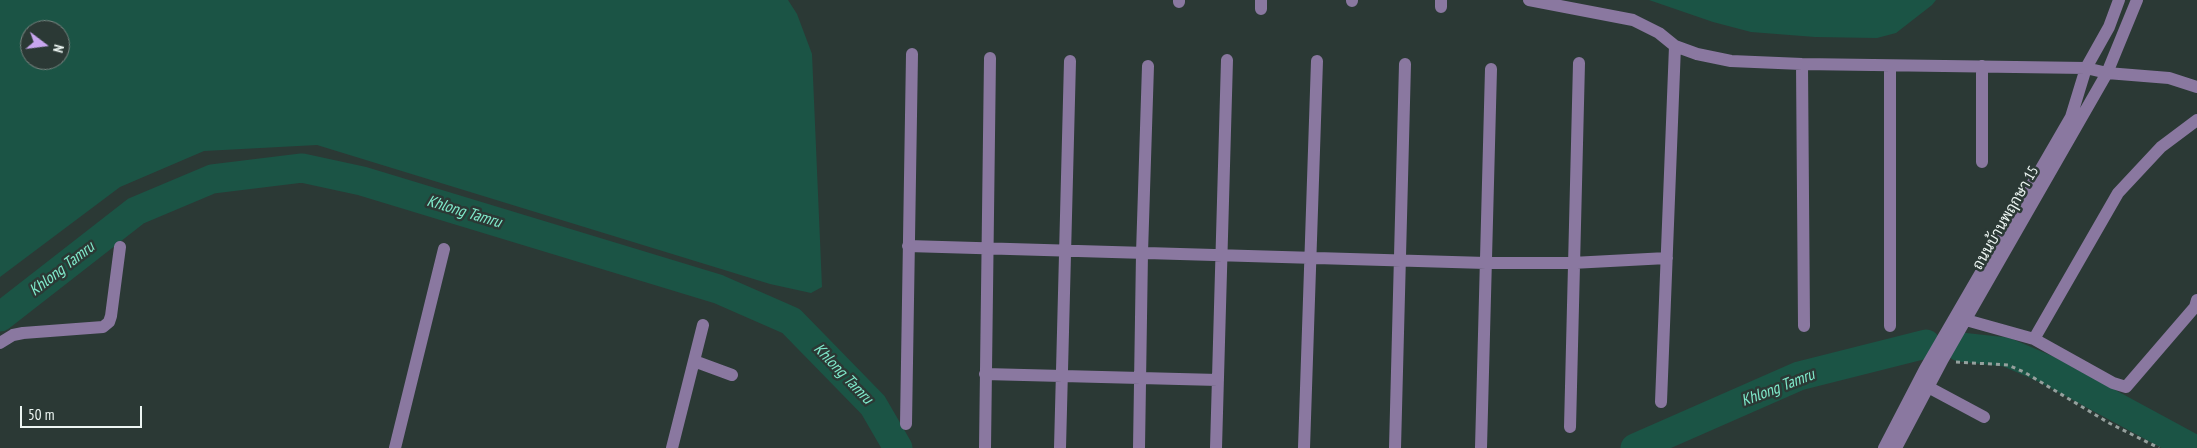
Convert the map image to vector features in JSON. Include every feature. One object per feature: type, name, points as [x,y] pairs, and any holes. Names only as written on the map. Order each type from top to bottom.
[{"type":"street","points":[[1529,0],[1633,20],[1659,33],[1675,46],[1697,54],[1731,61],[1890,66],[2086,68],[2107,73],[2169,78],[2197,87]]},
{"type":"street","name":"ถนนบ้านพฤกษา 15","points":[[1884,448],[1925,369],[2071,116],[2086,68],[2109,27],[2119,0]]},
{"type":"street","name":"ถนนบ้านพฤกษา 15","points":[[1896,448],[1943,359],[2107,73],[2137,0]]},
{"type":"street","points":[[1661,402],[1675,46]]},
{"type":"street","points":[[906,424],[912,54]]},
{"type":"street","points":[[985,448],[986,248],[990,58]]},
{"type":"street","points":[[1216,448],[1227,60]]},
{"type":"street","points":[[1060,448],[1070,61]]},
{"type":"street","points":[[1304,448],[1317,61]]},
{"type":"street","points":[[1570,427],[1572,263],[1579,63]]},
{"type":"street","points":[[1395,448],[1405,64]]},
{"type":"street","points":[[1802,64],[1804,326]]},
{"type":"street","points":[[1139,448],[1142,253],[1148,66]]},
{"type":"street","points":[[1890,66],[1890,326]]},
{"type":"street","points":[[1982,66],[1982,162]]},
{"type":"street","points":[[1481,448],[1491,69]]},
{"type":"street","points":[[2034,339],[2118,193],[2161,147],[2197,120]]},
{"type":"street","points":[[908,246],[1486,263],[1572,263],[1667,258]]},
{"type":"street","points":[[0,343],[13,335],[103,327],[107,324],[110,316],[120,247]]},
{"type":"street","points":[[395,448],[444,249]]},
{"type":"street","points":[[1966,320],[2034,339],[2113,383],[2126,387],[2195,306],[2197,300]]},
{"type":"street","points":[[672,448],[703,325]]},
{"type":"street","points":[[694,361],[732,375]]},
{"type":"street","points":[[985,374],[1218,380]]},
{"type":"street","points":[[1928,387],[1984,417]]},
{"type":"path","points":[[1943,359],[1961,363],[2008,365],[2024,372],[2109,423],[2159,448]]},
{"type":"shaded area","points":[[0,0],[788,0],[797,14],[812,54],[822,287],[811,293],[770,284],[317,145],[204,151],[120,187],[0,277]]},
{"type":"shaded area","points":[[1649,0],[1936,0],[1896,33],[1877,38],[1815,37],[1751,32],[1713,22]]},
{"type":"waterway","name":"Khlong Tamru","points":[[0,317],[136,211],[212,179],[302,168],[362,181],[718,289],[791,321],[873,405],[898,448]]},
{"type":"waterway","name":"Khlong Tamru","points":[[1635,448],[1799,376],[1926,344]]},
{"type":"waterway","name":"Khlong Tamru","points":[[1960,347],[2006,352],[2046,369],[2192,448]]}]
